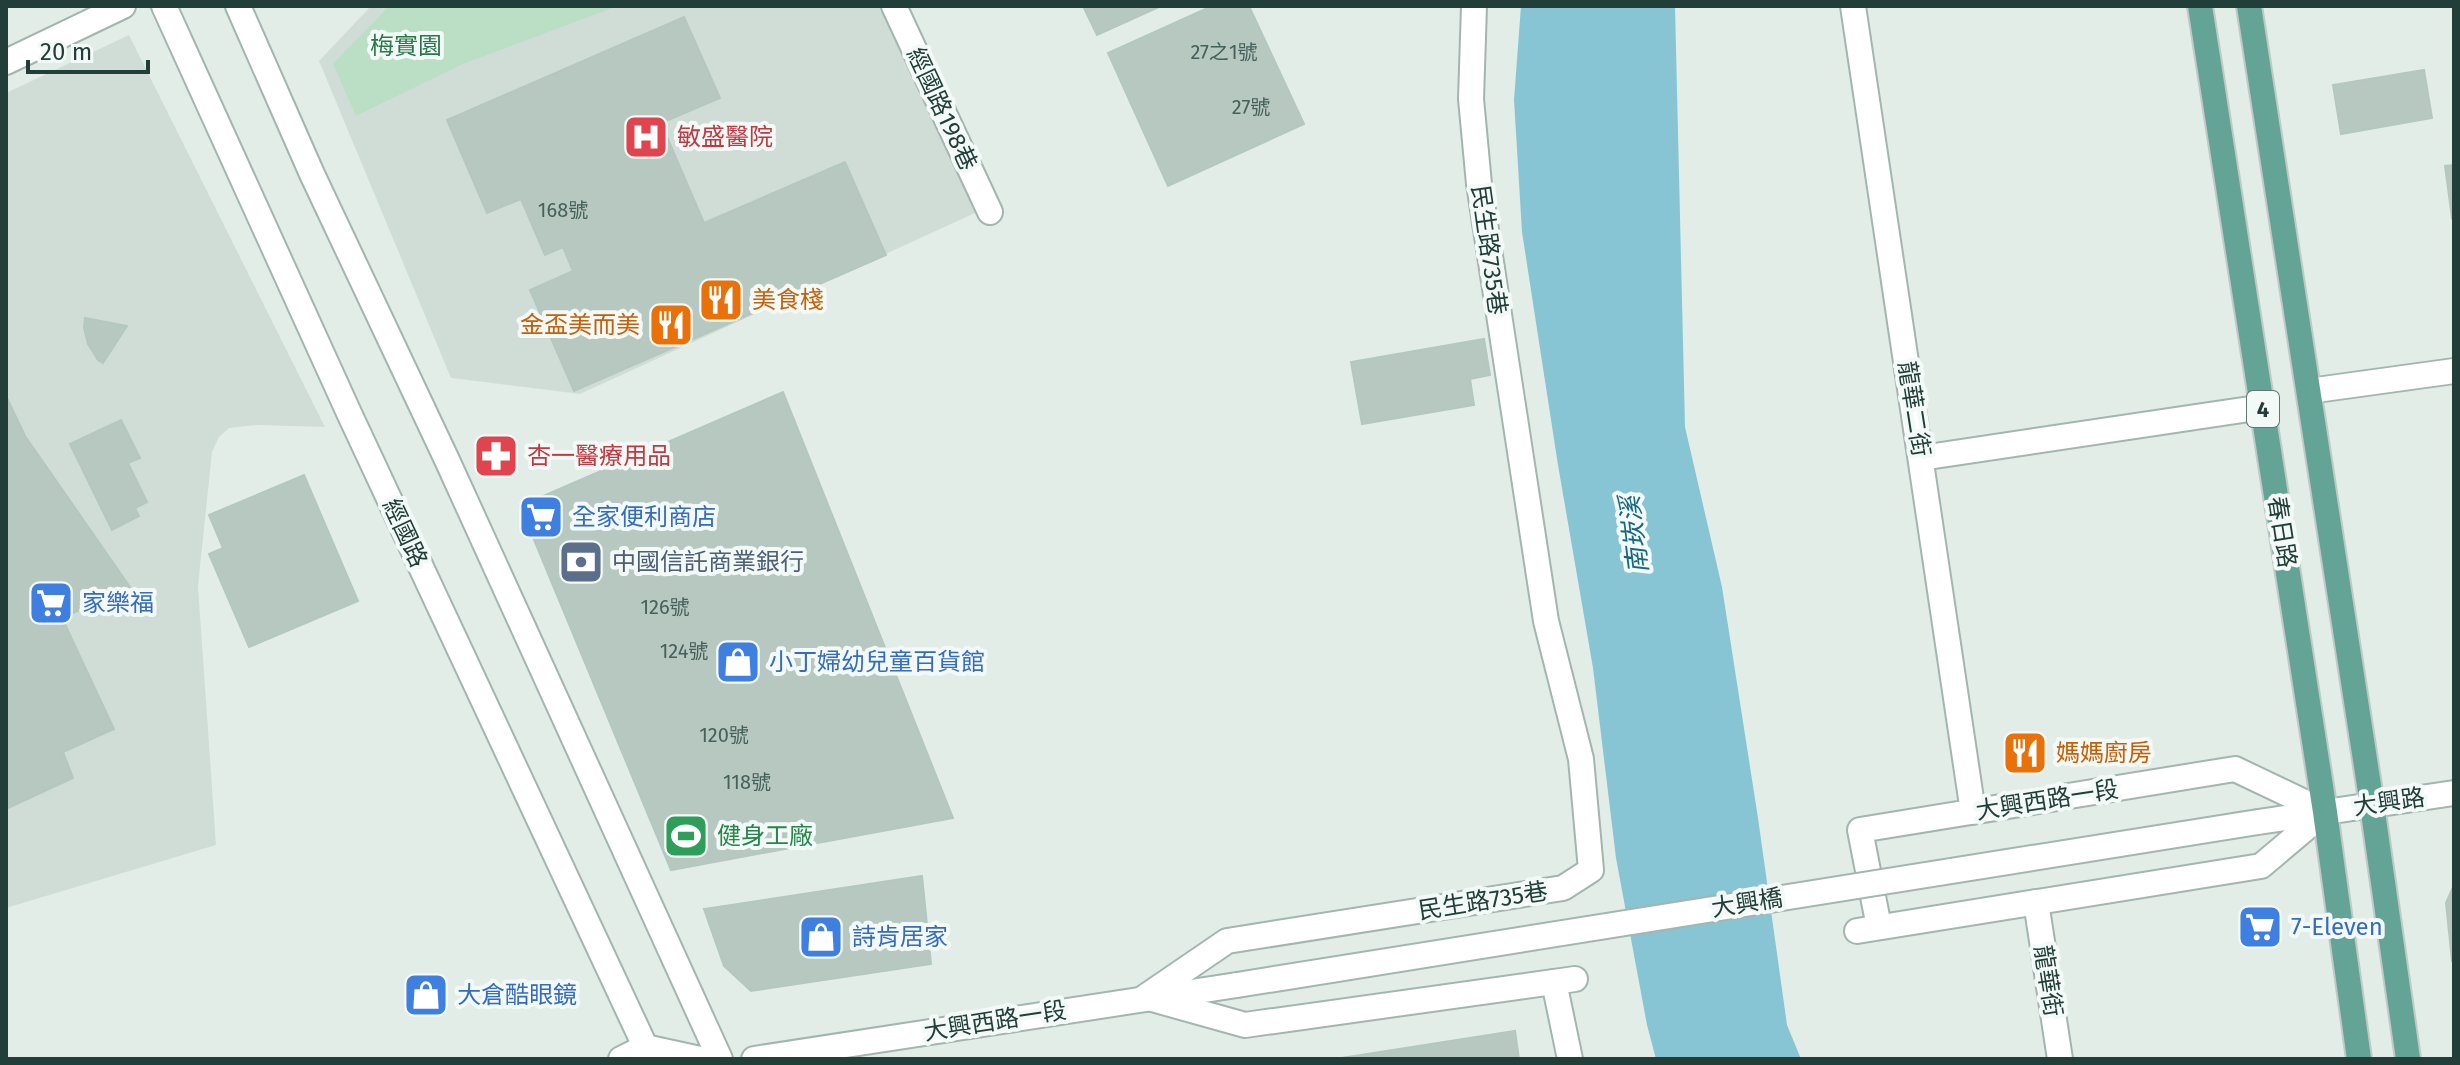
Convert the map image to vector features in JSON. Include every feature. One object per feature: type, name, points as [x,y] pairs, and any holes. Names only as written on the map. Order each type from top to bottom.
[{"type":"main road","name":"春日路","points":[[2200,6],[2325,812],[2359,1059]]},
{"type":"main road","name":"春日路","points":[[2249,6],[2408,1059]]},
{"type":"street","points":[[6,62],[123,6]]},
{"type":"street","name":"經國路","points":[[164,6],[349,413],[648,1053]]},
{"type":"street","points":[[238,6],[312,174],[447,460],[720,1059]]},
{"type":"street","name":"經國路198巷","points":[[894,6],[990,212]]},
{"type":"street","name":"民生路735巷","points":[[1145,997],[1227,941],[1563,888],[1591,870],[1581,759],[1546,621],[1479,184],[1471,99],[1474,6]]},
{"type":"street","name":"龍華二街","points":[[1853,6],[1973,812]]},
{"type":"street","points":[[2309,391],[2454,371]]},
{"type":"street","points":[[1921,458],[2263,407]]},
{"type":"street","name":"大興西路一段","points":[[2235,769],[2325,812],[2261,866],[1868,929],[1860,830],[2235,769]]},
{"type":"street","name":"大興路","points":[[2325,812],[2454,793]]},
{"type":"street","name":"大興橋","points":[[1237,985],[2325,812]]},
{"type":"street","name":"龍華街","points":[[2036,902],[2060,1059]]},
{"type":"street","points":[[1145,997],[1245,1025],[1564,980],[1570,1059]]},
{"type":"street","name":"大興西路一段","points":[[754,1059],[1237,985]]},
{"type":"street","points":[[621,1059],[648,1053],[700,1059]]},
{"type":"shaded area","name":"敏盛醫院","points":[[371,6],[881,6],[975,213],[580,394],[451,378],[319,61]]},
{"type":"shaded area","points":[[129,35],[325,427],[257,425],[229,428],[219,437],[212,452],[198,586],[216,845],[6,908],[6,93]]},
{"type":"green space","name":"梅實園","points":[[389,6],[618,6],[463,64],[356,116],[333,64]]},
{"type":"water","name":"南崁溪","points":[[1521,6],[1675,6],[1685,427],[1722,587],[1787,1025],[1801,1059],[1656,1059],[1616,858],[1593,668],[1522,232],[1514,100]]},
{"type":"building","points":[[1083,6],[1161,6],[1097,35]]},
{"type":"building","points":[[1212,6],[1249,6],[1304,124],[1168,186],[1108,53]]},
{"type":"building","name":"敏盛醫院","points":[[684,17],[720,98],[661,123],[704,223],[845,162],[886,255],[574,391],[530,290],[573,271],[563,247],[545,255],[521,199],[487,213],[447,120]]},
{"type":"building","points":[[2424,70],[2432,118],[2341,134],[2333,85]]},
{"type":"building","points":[[2454,165],[2454,217],[2452,218],[2445,166]]},
{"type":"building","points":[[85,318],[127,326],[103,363],[88,344]]},
{"type":"building","points":[[1484,339],[1490,375],[1470,379],[1474,405],[1362,424],[1351,362]]},
{"type":"building","name":"小丁婦幼兒童百貨館","points":[[783,392],[953,818],[671,870],[520,506]]},
{"type":"building","name":"家樂福","points":[[6,396],[25,436],[130,587],[62,618],[114,729],[63,752],[73,778],[6,809]]},
{"type":"building","points":[[121,420],[140,458],[128,463],[147,502],[135,508],[139,516],[112,530],[70,444]]},
{"type":"building","points":[[304,475],[358,601],[249,647],[209,554],[223,548],[209,515]]},
{"type":"building","name":"詩肯居家","points":[[922,876],[931,964],[751,991],[724,966],[704,909]]},
{"type":"building","points":[[2454,885],[2454,961],[2452,961],[2446,903]]},
{"type":"building","points":[[1515,1031],[1519,1059],[1335,1059]]},
{"type":"place","name":"敏盛醫院","points":[[646,137]]},
{"type":"place","name":"美食棧","points":[[721,300]]},
{"type":"place","name":"金盃美而美","points":[[671,325]]},
{"type":"place","name":"杏一醫療用品","points":[[496,456]]},
{"type":"place","name":"全家便利商店","points":[[541,517]]},
{"type":"place","name":"中國信託商業銀行","points":[[581,562]]},
{"type":"place","name":"家樂福","points":[[51,603]]},
{"type":"place","name":"小丁婦幼兒童百貨館","points":[[738,662]]},
{"type":"place","name":"媽媽廚房","points":[[2025,753]]},
{"type":"place","name":"健身工廠","points":[[686,836]]},
{"type":"place","name":"7-Eleven","points":[[2260,927]]},
{"type":"place","name":"詩肯居家","points":[[821,937]]},
{"type":"place","name":"大倉酷眼鏡","points":[[426,995]]}]
